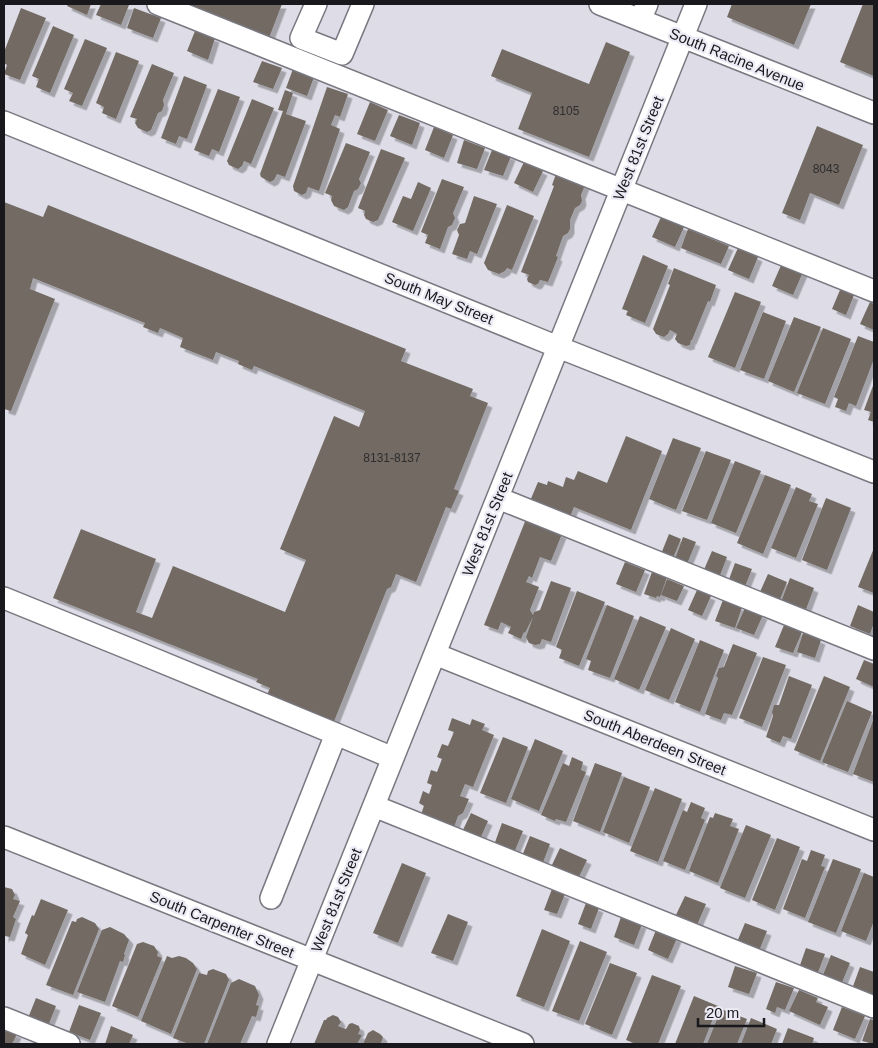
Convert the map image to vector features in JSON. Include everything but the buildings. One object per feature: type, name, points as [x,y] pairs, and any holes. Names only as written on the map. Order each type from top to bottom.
[{"type":"street","points":[[158,4],[874,291]]},
{"type":"street","points":[[316,4],[301,38],[342,54],[363,4]]},
{"type":"street","name":"South Racine Avenue","points":[[600,4],[644,12],[683,37],[874,113]]},
{"type":"street","name":"West 81st Street","points":[[278,1044],[696,4]]},
{"type":"street","name":"South May Street","points":[[4,122],[558,347],[874,472]]},
{"type":"street","points":[[498,498],[874,649]]},
{"type":"street","points":[[4,598],[393,758]]},
{"type":"street","name":"South Aberdeen Street","points":[[435,654],[874,830]]},
{"type":"street","points":[[271,898],[336,734]]},
{"type":"street","points":[[374,806],[874,1007]]},
{"type":"street","name":"South Carpenter Street","points":[[4,837],[523,1044]]},
{"type":"street","points":[[4,1018],[69,1044]]}]
